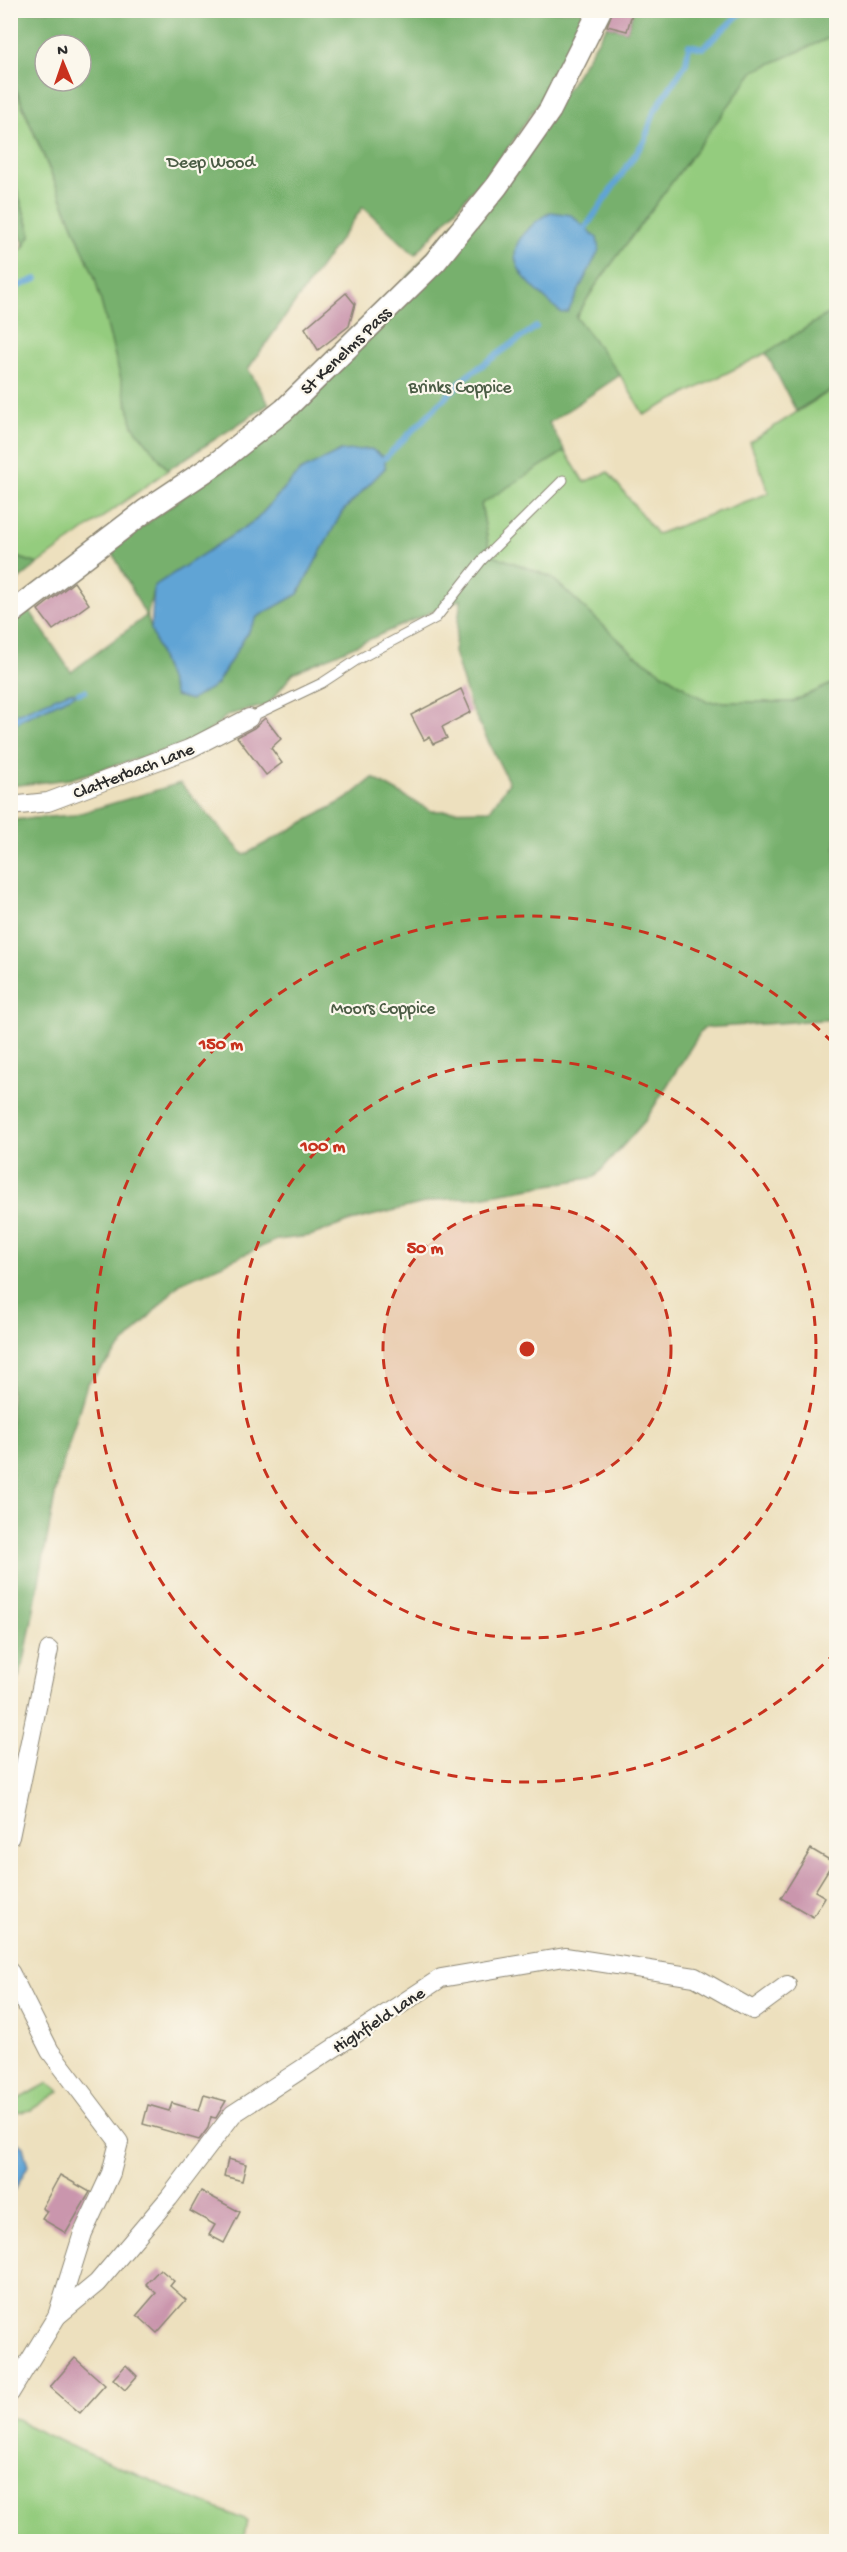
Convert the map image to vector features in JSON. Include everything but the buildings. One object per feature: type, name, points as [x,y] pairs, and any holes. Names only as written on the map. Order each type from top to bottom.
[{"type":"street","name":"St Kenelms Pass","points":[[10,614],[145,511],[217,463],[284,410],[435,262],[497,186],[550,110],[600,10]]},
{"type":"street","name":"Clatterbach Lane","points":[[10,806],[48,802],[189,749],[249,718]]},
{"type":"street","points":[[10,1837],[49,1650]]},
{"type":"street","name":"Highfield Lane","points":[[57,2316],[97,2283],[169,2198],[233,2114],[441,1978],[565,1957],[695,1977],[753,2010],[787,1984]]},
{"type":"street","points":[[10,1972],[50,2051],[119,2142],[111,2173],[83,2233],[57,2316],[10,2393]]},
{"type":"lane","points":[[249,718],[322,683],[357,660],[436,618],[482,560],[563,480]]},
{"type":"green space","name":"Deep Wood","points":[[10,11],[586,11],[554,80],[503,156],[415,255],[363,207],[248,369],[269,404],[168,470],[133,426],[95,278],[11,77]]},
{"type":"green space","name":"Moors Coppice","points":[[633,11],[836,11],[836,35],[754,71],[596,285],[576,317],[620,375],[549,423],[565,451],[481,504],[490,554],[551,577],[635,655],[707,702],[792,702],[836,682],[836,1019],[703,1028],[645,1121],[595,1177],[480,1197],[437,1200],[351,1221],[310,1236],[277,1240],[180,1283],[87,1384],[58,1480],[25,1657],[11,1702],[11,820],[74,815],[180,783],[244,855],[348,798],[373,778],[431,811],[490,810],[509,783],[470,705],[454,652],[461,599],[293,673],[268,705],[228,715],[199,740],[70,779],[11,786],[11,622],[28,608],[71,672],[146,616],[111,550],[287,420],[570,85],[607,26],[627,31]],"holes":[[[385,468],[342,512],[298,594],[257,617],[216,685],[164,667],[147,616],[154,587],[256,520],[300,471]]]},
{"type":"green space","points":[[836,35],[836,309],[766,353],[644,415],[620,375],[576,317],[596,285],[754,71]]},
{"type":"green space","points":[[10,77],[95,278],[133,426],[168,470],[38,564],[11,555],[11,252],[23,248],[31,234],[11,170]]},
{"type":"green space","points":[[10,170],[31,234],[23,248],[23,241],[11,223]]},
{"type":"green space","points":[[836,309],[836,387],[796,411],[766,353]]},
{"type":"green space","points":[[836,387],[836,682],[792,702],[707,702],[635,655],[551,577],[490,554],[481,503],[565,451],[584,482],[608,472],[657,534],[769,493],[750,442]]},
{"type":"green space","points":[[10,555],[38,564],[11,586]]},
{"type":"green space","points":[[48,2083],[60,2091],[31,2110],[11,2114],[11,2103]]},
{"type":"green space","points":[[10,2417],[68,2445],[247,2521],[243,2541],[11,2541]]},
{"type":"water","points":[[551,212],[571,215],[597,238],[599,250],[568,312],[561,313],[525,278],[518,268],[515,257],[516,246],[523,235]]},
{"type":"water","points":[[371,449],[385,458],[385,468],[342,512],[298,594],[257,617],[216,685],[191,700],[175,696],[151,630],[154,586],[256,520],[300,471],[341,451]]},
{"type":"water","points":[[69,692],[79,693],[23,719],[11,728],[11,716]]},
{"type":"water","points":[[11,2137],[23,2147],[28,2166],[16,2188],[11,2192]]},
{"type":"waterway","points":[[586,227],[645,140],[654,112],[686,63],[689,45],[703,48],[744,10]]},
{"type":"waterway","points":[[10,290],[36,279]]},
{"type":"waterway","points":[[385,458],[467,376],[536,327]]},
{"type":"waterway","points":[[79,693],[85,691]]},
{"type":"park label","name":"Brinks Coppice","points":[[460,386]]}]
